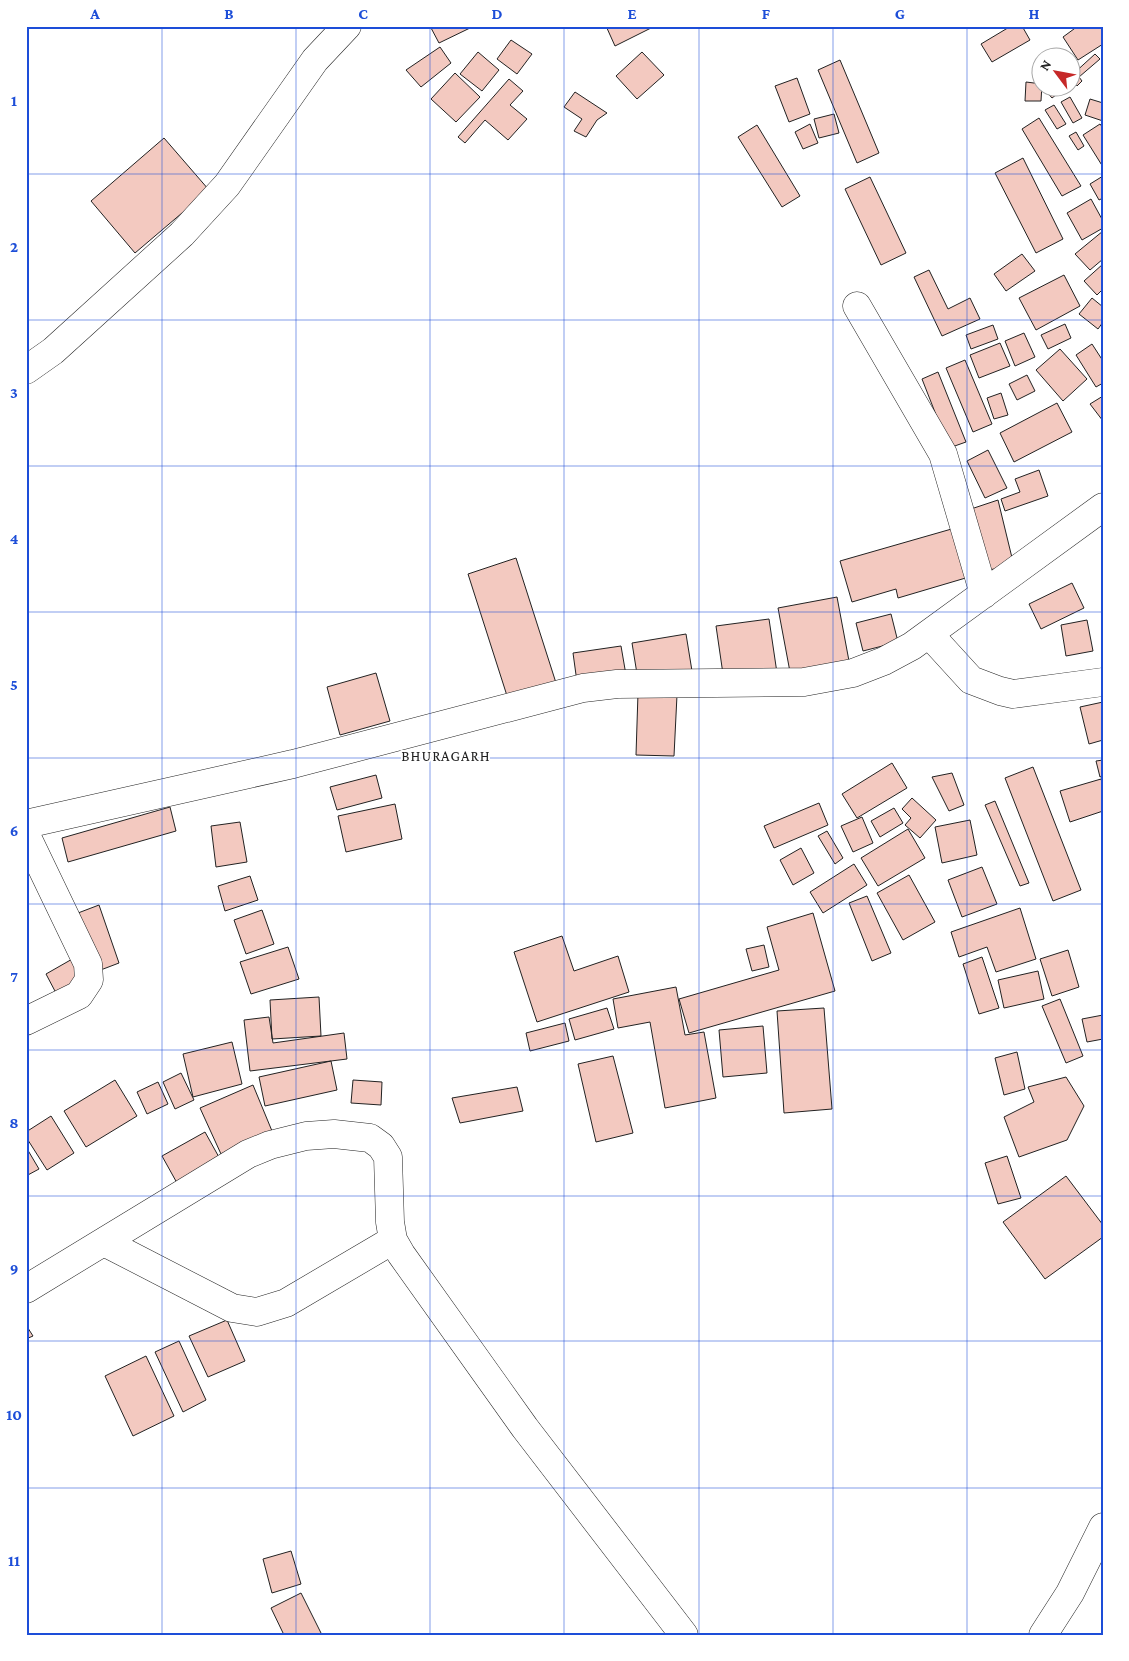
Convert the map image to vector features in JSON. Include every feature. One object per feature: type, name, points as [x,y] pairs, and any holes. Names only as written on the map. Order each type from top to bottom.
[{"type":"main road","points":[[26,370],[53,351],[182,234],[227,185],[315,60],[347,26]]},
{"type":"main road","points":[[857,306],[943,454],[984,594]]},
{"type":"main road","points":[[26,824],[293,764],[583,688],[618,684],[804,682],[854,672],[884,661],[912,646],[1103,507]]},
{"type":"main road","points":[[929,634],[971,680],[1000,691],[1013,694],[1103,682]]},
{"type":"main road","points":[[26,835],[88,964],[89,980],[80,995],[26,1021]]},
{"type":"main road","points":[[26,1289],[248,1154],[270,1145],[306,1136],[334,1134],[370,1138],[381,1146],[388,1157],[390,1222],[393,1240],[525,1428],[684,1635]]},
{"type":"main road","points":[[104,1242],[232,1308],[257,1312],[286,1303],[393,1240]]},
{"type":"main road","points":[[1043,1635],[1070,1593],[1103,1527]]},
{"type":"building","points":[[430,26],[469,26],[470,28],[439,43]]},
{"type":"building","points":[[606,26],[655,26],[615,46]]},
{"type":"building","points":[[1011,26],[1022,26],[1030,40],[992,62],[981,44]]},
{"type":"building","points":[[1078,26],[1103,26],[1103,44],[1082,57],[1082,48],[1070,48],[1063,37]]},
{"type":"building","points":[[511,40],[532,54],[517,74],[497,59]]},
{"type":"building","points":[[440,47],[451,63],[421,87],[406,70]]},
{"type":"building","points":[[478,52],[499,70],[482,91],[460,74]]},
{"type":"building","points":[[642,52],[664,75],[637,99],[616,76]]},
{"type":"building","points":[[1095,54],[1100,59],[1082,74],[1082,66]]},
{"type":"building","points":[[840,60],[879,153],[857,163],[818,70]]},
{"type":"building","points":[[455,73],[480,97],[456,122],[431,99]]},
{"type":"building","points":[[797,78],[810,114],[789,122],[775,86]]},
{"type":"building","points":[[509,79],[523,91],[510,105],[527,119],[508,140],[485,120],[465,143],[458,137]]},
{"type":"building","points":[[1026,82],[1032,83],[1032,98],[1041,98],[1041,101],[1025,101]]},
{"type":"building","points":[[575,92],[607,113],[597,120],[586,137],[574,131],[582,119],[564,107]]},
{"type":"building","points":[[1071,98],[1082,118],[1073,123],[1061,102]]},
{"type":"building","points":[[1090,99],[1103,103],[1103,121],[1085,115]]},
{"type":"building","points":[[1054,105],[1066,124],[1057,129],[1045,110]]},
{"type":"building","points":[[834,114],[839,133],[819,138],[814,119]]},
{"type":"building","points":[[1039,118],[1081,186],[1062,196],[1022,129]]},
{"type":"building","points":[[810,124],[818,143],[803,149],[795,132]]},
{"type":"building","points":[[1100,124],[1103,128],[1103,167],[1083,135]]},
{"type":"building","points":[[757,125],[800,196],[782,207],[738,137]]},
{"type":"building","points":[[1076,132],[1084,146],[1078,150],[1069,136]]},
{"type":"building","points":[[164,138],[209,190],[135,253],[91,201]]},
{"type":"building","points":[[1023,158],[1063,239],[1036,253],[995,173]]},
{"type":"building","points":[[1103,176],[1103,198],[1099,200],[1090,184]]},
{"type":"building","points":[[870,177],[906,253],[881,265],[845,189]]},
{"type":"building","points":[[1091,199],[1103,221],[1103,228],[1082,240],[1067,213]]},
{"type":"building","points":[[1103,231],[1103,259],[1090,270],[1075,254]]},
{"type":"building","points":[[1022,254],[1035,271],[1006,291],[994,274]]},
{"type":"building","points":[[1103,264],[1103,289],[1097,295],[1084,281]]},
{"type":"building","points":[[929,270],[948,309],[970,298],[980,319],[942,336],[914,277]]},
{"type":"building","points":[[1064,275],[1080,306],[1036,330],[1019,298]]},
{"type":"building","points":[[1092,298],[1103,307],[1103,322],[1098,329],[1079,314]]},
{"type":"building","points":[[1065,324],[1071,338],[1048,349],[1041,335]]},
{"type":"building","points":[[993,325],[998,339],[971,349],[966,335]]},
{"type":"building","points":[[1024,333],[1035,357],[1015,366],[1005,341]]},
{"type":"building","points":[[1000,343],[1010,366],[979,378],[970,355]]},
{"type":"building","points":[[1092,344],[1103,361],[1103,383],[1096,387],[1076,355]]},
{"type":"building","points":[[1060,349],[1087,379],[1063,401],[1036,370]]},
{"type":"building","points":[[965,360],[992,424],[973,432],[946,368]]},
{"type":"building","points":[[938,372],[966,442],[949,448],[922,379]]},
{"type":"building","points":[[1027,375],[1035,391],[1017,400],[1009,384]]},
{"type":"building","points":[[1001,393],[1008,415],[994,419],[987,398]]},
{"type":"building","points":[[1103,396],[1103,421],[1090,404]]},
{"type":"building","points":[[1057,403],[1072,432],[1014,462],[1000,433]]},
{"type":"building","points":[[988,450],[1007,488],[985,498],[967,461]]},
{"type":"building","points":[[1039,470],[1048,496],[1005,511],[1001,499],[1020,492],[1015,479]]},
{"type":"building","points":[[998,500],[1014,566],[988,570],[971,509]]},
{"type":"building","points":[[955,528],[969,577],[898,598],[896,589],[852,602],[840,561]]},
{"type":"building","points":[[516,558],[557,686],[509,702],[468,574]]},
{"type":"building","points":[[1072,583],[1084,608],[1041,629],[1029,604]]},
{"type":"building","points":[[837,597],[849,661],[790,672],[778,608]]},
{"type":"building","points":[[891,614],[898,642],[863,651],[856,623]]},
{"type":"building","points":[[769,619],[777,673],[724,681],[716,626]]},
{"type":"building","points":[[1087,620],[1093,651],[1066,656],[1061,625]]},
{"type":"building","points":[[686,634],[692,671],[638,680],[632,643]]},
{"type":"building","points":[[621,646],[626,675],[577,682],[573,653]]},
{"type":"building","points":[[376,673],[390,721],[340,735],[327,687]]},
{"type":"building","points":[[638,693],[677,695],[674,756],[636,755]]},
{"type":"building","points":[[1103,702],[1103,740],[1089,744],[1080,707]]},
{"type":"building","points":[[1103,760],[1103,776],[1100,777],[1096,761]]},
{"type":"building","points":[[892,763],[907,788],[857,818],[842,794]]},
{"type":"building","points":[[1033,767],[1081,890],[1053,901],[1005,778]]},
{"type":"building","points":[[952,773],[964,805],[949,811],[932,777]]},
{"type":"building","points":[[376,775],[382,798],[337,810],[330,787]]},
{"type":"building","points":[[1101,779],[1103,786],[1103,811],[1070,822],[1060,791]]},
{"type":"building","points":[[912,798],[936,820],[920,838],[905,825],[911,818],[902,809]]},
{"type":"building","points":[[995,801],[1029,883],[1020,886],[985,805]]},
{"type":"building","points":[[819,803],[828,825],[774,848],[764,826]]},
{"type":"building","points":[[395,804],[402,839],[346,852],[338,816]]},
{"type":"building","points":[[170,807],[176,831],[68,862],[62,838]]},
{"type":"building","points":[[894,808],[903,823],[880,837],[871,821]]},
{"type":"building","points":[[862,817],[873,843],[853,852],[841,826]]},
{"type":"building","points":[[970,820],[977,855],[942,863],[935,827]]},
{"type":"building","points":[[240,822],[247,862],[216,867],[211,826]]},
{"type":"building","points":[[908,829],[925,858],[878,886],[861,858]]},
{"type":"building","points":[[827,831],[843,858],[835,864],[818,836]]},
{"type":"building","points":[[801,848],[814,873],[793,885],[780,860]]},
{"type":"building","points":[[854,864],[867,885],[823,913],[810,892]]},
{"type":"building","points":[[982,867],[997,904],[962,917],[948,880]]},
{"type":"building","points":[[909,875],[935,922],[903,940],[877,893]]},
{"type":"building","points":[[250,876],[258,900],[225,911],[218,886]]},
{"type":"building","points":[[867,896],[891,953],[872,961],[849,903]]},
{"type":"building","points":[[99,905],[119,963],[98,971],[78,913]]},
{"type":"building","points":[[1020,908],[1036,959],[996,972],[987,947],[959,957],[951,932]]},
{"type":"building","points":[[262,910],[274,944],[246,954],[234,920]]},
{"type":"building","points":[[813,913],[835,991],[689,1033],[679,999],[779,970],[767,927]]},
{"type":"building","points":[[562,936],[574,971],[618,956],[629,992],[537,1022],[514,952]]},
{"type":"building","points":[[764,945],[769,967],[752,971],[746,949]]},
{"type":"building","points":[[288,947],[299,979],[251,994],[240,962]]},
{"type":"building","points":[[1068,950],[1079,987],[1052,996],[1040,959]]},
{"type":"building","points":[[982,957],[999,1008],[979,1014],[963,964]]},
{"type":"building","points":[[74,958],[85,979],[56,993],[46,974]]},
{"type":"building","points":[[1038,971],[1044,999],[1004,1008],[998,980]]},
{"type":"building","points":[[676,987],[685,1035],[704,1032],[716,1098],[665,1108],[650,1022],[618,1028],[613,999]]},
{"type":"building","points":[[319,997],[321,1036],[272,1039],[270,1000]]},
{"type":"building","points":[[1060,999],[1083,1056],[1066,1063],[1042,1006]]},
{"type":"building","points":[[607,1008],[614,1029],[575,1040],[569,1019]]},
{"type":"building","points":[[824,1008],[832,1109],[784,1113],[777,1011]]},
{"type":"building","points":[[1103,1015],[1103,1039],[1087,1042],[1082,1019]]},
{"type":"building","points":[[269,1017],[273,1043],[344,1033],[347,1059],[250,1071],[244,1020]]},
{"type":"building","points":[[565,1023],[569,1041],[530,1051],[526,1033]]},
{"type":"building","points":[[763,1026],[767,1073],[723,1077],[719,1030]]},
{"type":"building","points":[[232,1042],[242,1084],[193,1097],[183,1054]]},
{"type":"building","points":[[1017,1052],[1025,1089],[1004,1095],[995,1058]]},
{"type":"building","points":[[613,1056],[633,1133],[596,1142],[578,1064]]},
{"type":"building","points":[[331,1061],[337,1090],[265,1106],[259,1077]]},
{"type":"building","points":[[181,1073],[194,1100],[175,1109],[163,1082]]},
{"type":"building","points":[[1066,1077],[1084,1106],[1067,1140],[1019,1157],[1004,1117],[1034,1102],[1028,1087]]},
{"type":"building","points":[[115,1080],[137,1116],[86,1147],[64,1111]]},
{"type":"building","points":[[353,1080],[382,1082],[381,1105],[351,1103]]},
{"type":"building","points":[[158,1082],[168,1104],[147,1114],[137,1092]]},
{"type":"building","points":[[253,1085],[272,1131],[221,1154],[200,1108]]},
{"type":"building","points":[[517,1087],[523,1111],[460,1123],[452,1098]]},
{"type":"building","points":[[51,1116],[74,1153],[47,1170],[26,1137],[26,1132]]},
{"type":"building","points":[[205,1132],[220,1159],[177,1183],[162,1156]]},
{"type":"building","points":[[26,1147],[39,1169],[26,1176]]},
{"type":"building","points":[[1007,1156],[1021,1198],[998,1204],[985,1163]]},
{"type":"building","points":[[1066,1176],[1103,1225],[1103,1237],[1045,1279],[1003,1222]]},
{"type":"building","points":[[227,1320],[245,1361],[208,1377],[189,1336]]},
{"type":"building","points":[[26,1325],[33,1336],[26,1339]]},
{"type":"building","points":[[179,1341],[206,1400],[183,1412],[155,1352]]},
{"type":"building","points":[[146,1356],[174,1416],[133,1436],[105,1376]]},
{"type":"building","points":[[291,1551],[301,1584],[272,1593],[263,1559]]},
{"type":"building","points":[[301,1593],[322,1635],[284,1635],[271,1608]]},
{"type":"district","name":"BHURAGARH","points":[[446,756]]}]
